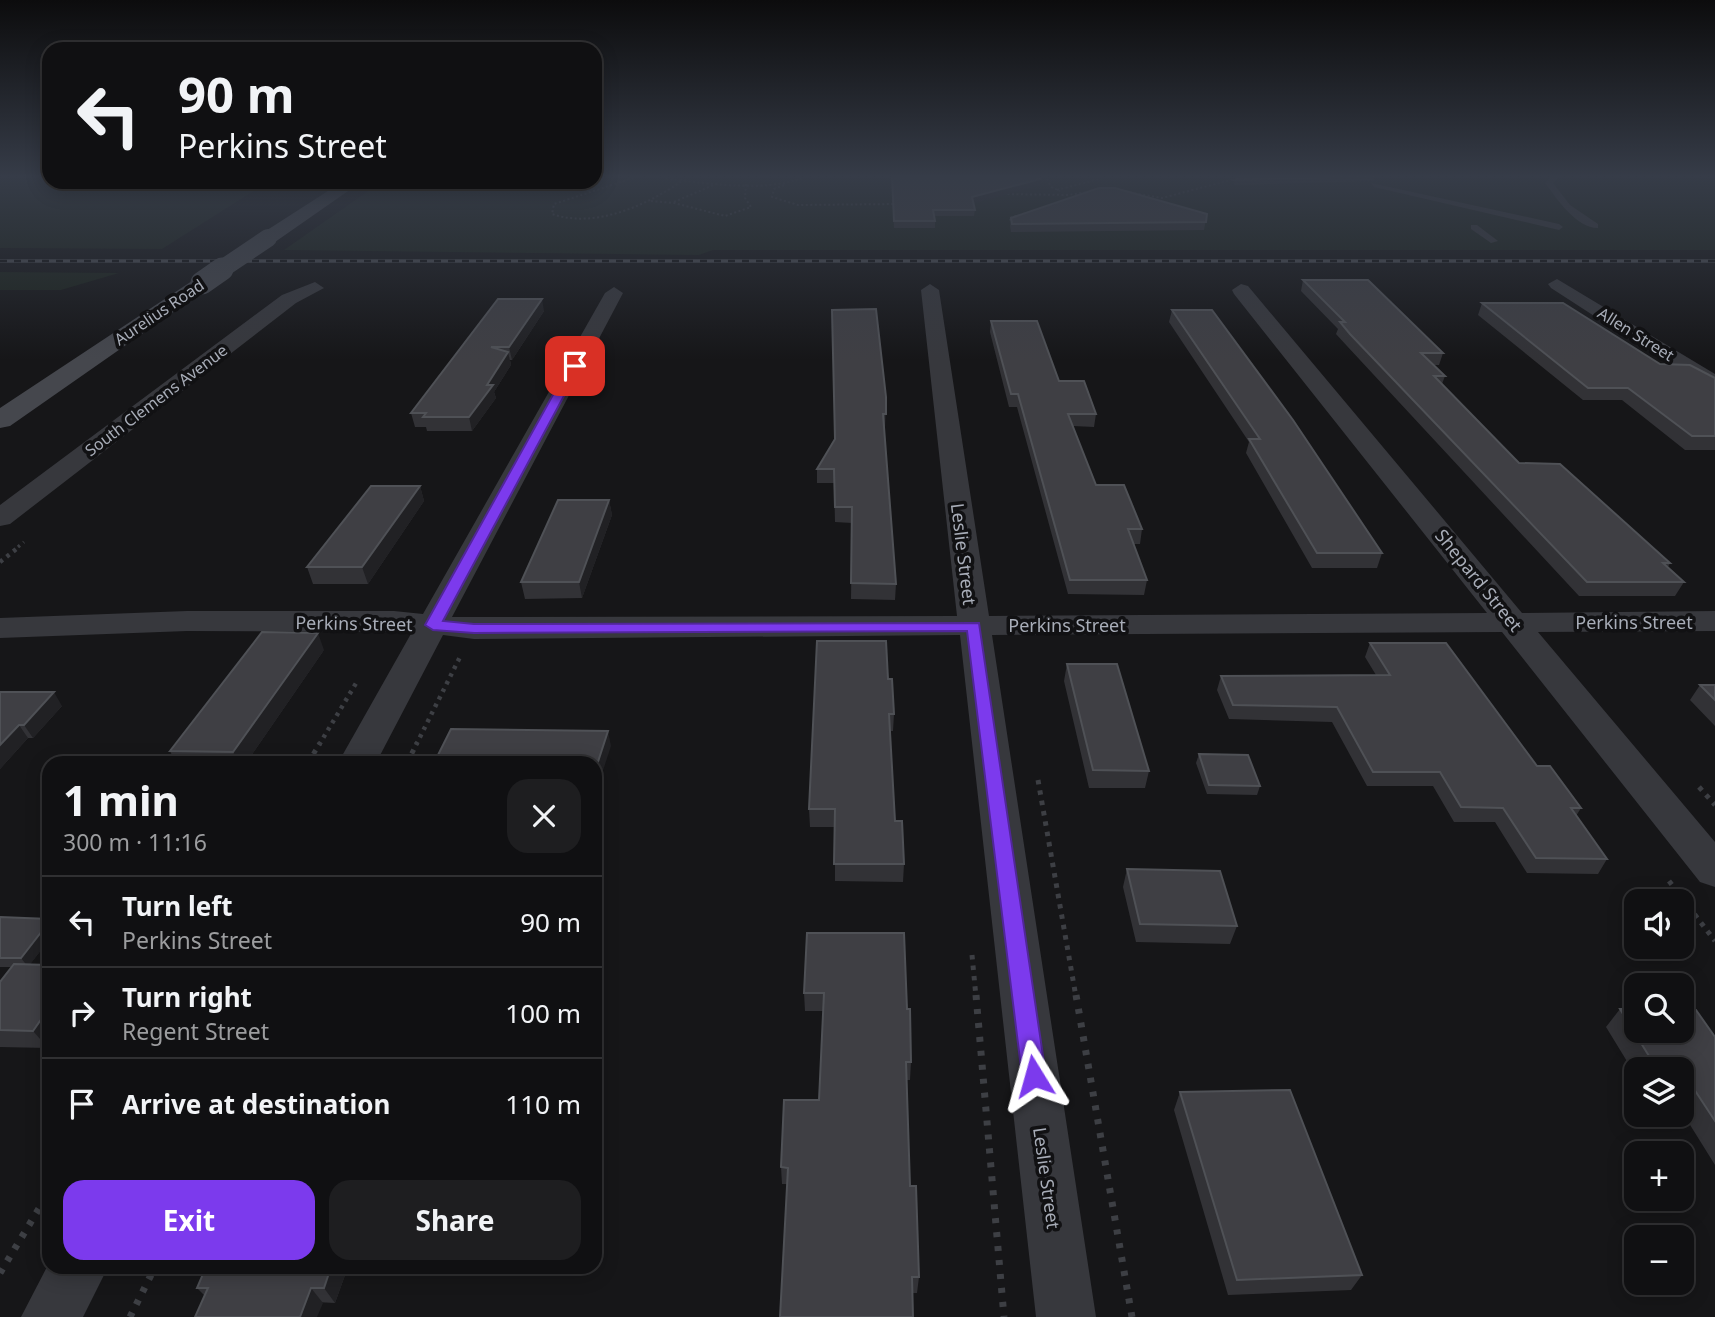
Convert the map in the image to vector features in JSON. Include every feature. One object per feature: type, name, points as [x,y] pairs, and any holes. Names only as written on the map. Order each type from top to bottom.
[{"type":"street","name":"Aurelius Road","points":[[0,420],[269,236]]},
{"type":"street","name":"Allen Street","points":[[1557,284],[1715,384]]},
{"type":"street","name":"South Clemens Avenue","points":[[0,518],[289,299],[315,288]]},
{"type":"street","name":"Leslie Street","points":[[930,290],[1066,1317]]},
{"type":"street","name":"Shepard Street","points":[[1241,290],[1715,871]]},
{"type":"street","points":[[361,756],[614,293]]},
{"type":"street","name":"Perkins Street","points":[[0,628],[187,621],[394,621],[474,629],[1715,621]]},
{"type":"street","points":[[51,1317],[75,1274]]},
{"type":"lane","points":[[1488,236],[1494,241]]},
{"type":"path","points":[[1036,770],[1132,1317]]},
{"type":"path","points":[[0,1273],[42,1204]]},
{"type":"path","points":[[130,1317],[152,1274]]},
{"type":"shaded area","points":[[0,236],[182,236],[162,249],[0,248]]},
{"type":"shaded area","points":[[303,236],[1715,236],[1715,250],[713,250],[699,255],[284,250]]},
{"type":"shaded area","points":[[0,272],[119,273],[61,290],[0,290]]},
{"type":"building","points":[[1303,280],[1368,280],[1443,353],[1421,353],[1445,376],[1434,376],[1519,463],[1560,464],[1670,563],[1663,563],[1684,582],[1587,582],[1350,334],[1340,322],[1345,322]]},
{"type":"building","points":[[498,299],[542,299],[509,347],[491,347],[508,352],[487,385],[493,385],[469,417],[423,417],[426,413],[411,413]]},
{"type":"building","points":[[1482,303],[1563,303],[1660,364],[1690,365],[1715,378],[1715,436],[1692,436],[1628,388],[1588,388]]},
{"type":"building","points":[[876,309],[886,397],[886,414],[883,414],[896,584],[851,583],[852,507],[835,507],[834,469],[817,469],[835,439],[832,310]]},
{"type":"building","points":[[1172,310],[1212,310],[1293,420],[1382,553],[1317,553],[1249,439],[1260,439]]},
{"type":"building","points":[[991,321],[1037,321],[1059,381],[1084,381],[1096,414],[1068,414],[1096,485],[1124,485],[1142,529],[1128,529],[1147,580],[1070,580],[1018,394],[1011,394]]},
{"type":"building","points":[[371,486],[420,486],[362,567],[307,567]]},
{"type":"building","points":[[558,500],[609,500],[579,582],[521,582]]},
{"type":"building","points":[[262,632],[318,633],[233,752],[170,751]]},
{"type":"building","points":[[817,641],[886,641],[888,679],[892,679],[894,714],[889,714],[895,821],[902,821],[904,864],[834,864],[835,809],[809,809]]},
{"type":"building","points":[[1370,643],[1446,643],[1537,766],[1550,766],[1581,808],[1571,808],[1607,859],[1536,858],[1503,808],[1461,807],[1440,772],[1373,772],[1337,707],[1233,705],[1221,676],[1390,675]]},
{"type":"building","points":[[1067,664],[1117,664],[1149,771],[1093,770]]},
{"type":"building","points":[[1700,685],[1715,685],[1715,700]]},
{"type":"building","points":[[0,692],[54,692],[24,725],[19,725],[0,745]]},
{"type":"building","points":[[451,729],[608,731],[600,756],[438,756]]},
{"type":"building","points":[[1199,754],[1248,755],[1260,786],[1209,785]]},
{"type":"building","points":[[1127,869],[1220,871],[1237,926],[1140,924]]},
{"type":"building","points":[[0,917],[42,919],[42,931],[21,958],[0,958]]},
{"type":"building","points":[[807,933],[904,933],[907,1009],[910,1009],[911,1062],[906,1062],[910,1186],[916,1186],[919,1277],[912,1277],[913,1317],[780,1317],[788,1168],[781,1167],[784,1100],[819,1100],[824,993],[804,993]]},
{"type":"building","points":[[14,964],[42,965],[42,1018],[33,1031],[0,1030],[0,982]]},
{"type":"building","points":[[1696,1010],[1715,1037],[1715,1121],[1694,1089],[1694,1057],[1650,1057],[1641,1043],[1694,1043]]},
{"type":"building","points":[[1290,1090],[1362,1275],[1237,1280],[1180,1092]]},
{"type":"building","points":[[203,1274],[329,1274],[324,1288],[311,1288],[300,1317],[195,1317],[208,1288],[197,1288]]},
{"type":"railway","points":[[0,261],[1715,261]]},
{"type":"route","points":[[575,366],[433,625],[474,629],[974,626],[1034,1076]]}]
